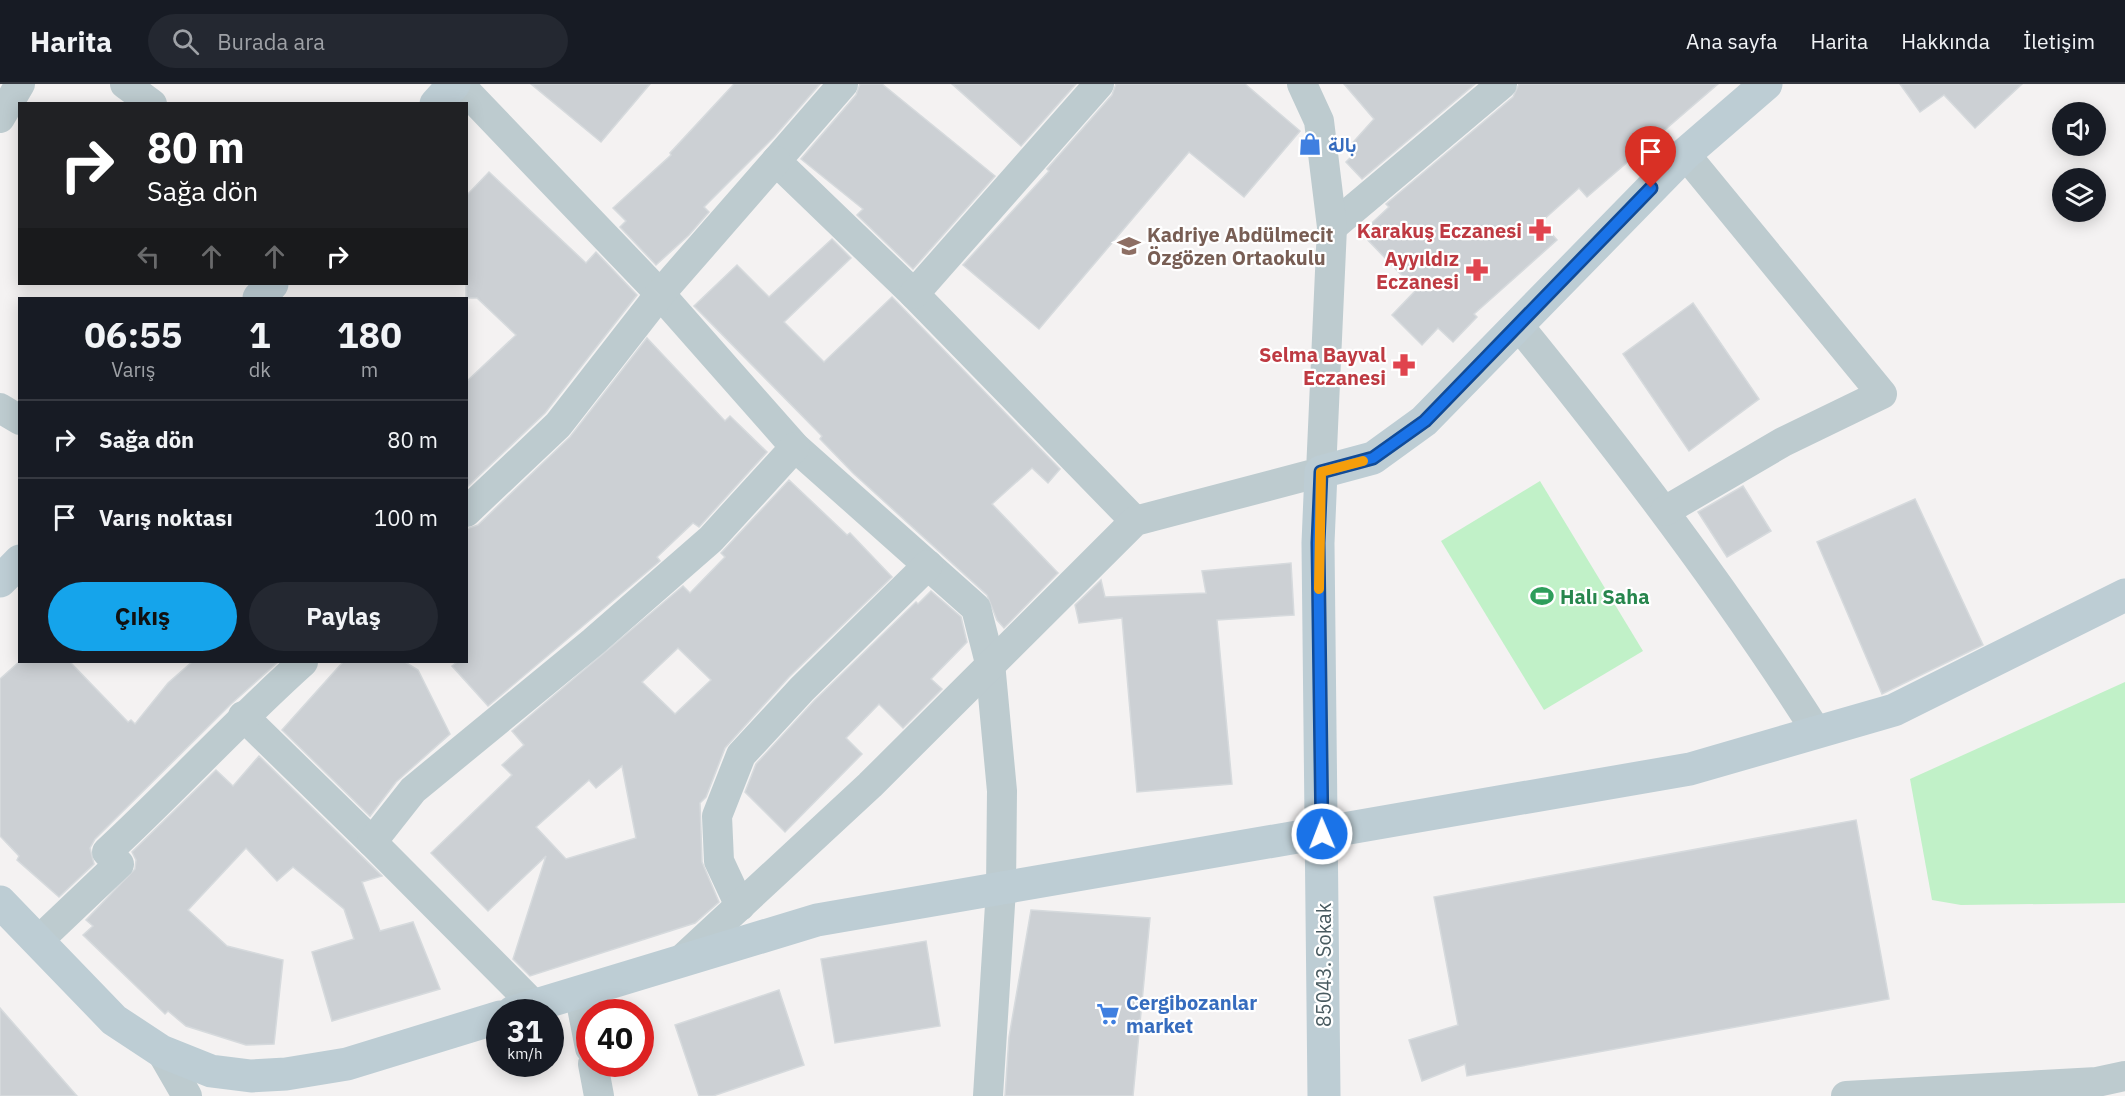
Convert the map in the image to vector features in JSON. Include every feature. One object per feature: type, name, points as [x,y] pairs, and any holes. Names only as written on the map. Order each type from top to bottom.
[{"type":"main road","points":[[438,102],[454,84]]},
{"type":"main road","points":[[1321,472],[1373,458],[1425,421],[1685,154],[1766,84]]},
{"type":"main road","points":[[260,297],[271,285]]},
{"type":"main road","name":"85043. Sokak","points":[[1321,472],[1318,543],[1324,1096]]},
{"type":"main road","points":[[0,580],[18,563]]},
{"type":"main road","points":[[556,999],[817,920],[1690,769],[1894,710],[2125,595]]},
{"type":"main road","points":[[0,902],[114,1020],[161,1051],[211,1071],[251,1076],[286,1074],[347,1064],[486,1021]]},
{"type":"street","points":[[0,118],[20,84]]},
{"type":"street","points":[[125,84],[149,102]]},
{"type":"street","points":[[459,84],[660,294],[795,447],[976,608],[990,663],[1002,791],[1001,889],[988,1096]]},
{"type":"street","points":[[468,510],[558,424],[660,294],[843,84]]},
{"type":"street","points":[[914,294],[1099,84]]},
{"type":"street","points":[[679,962],[870,785],[990,663],[1135,522],[1321,472],[1332,227],[1319,121],[1302,84]]},
{"type":"street","points":[[1332,227],[1502,84]]},
{"type":"street","points":[[1665,511],[1783,442],[1882,394],[1685,154]]},
{"type":"street","points":[[776,161],[914,294],[1135,522]]},
{"type":"street","points":[[1518,325],[1590,413],[1665,511],[1776,668],[1816,731]]},
{"type":"street","points":[[0,408],[18,419]]},
{"type":"street","points":[[372,842],[413,790],[594,642],[711,539],[795,447]]},
{"type":"street","points":[[740,906],[719,861],[717,816],[741,755],[802,689],[928,565]]},
{"type":"street","points":[[38,941],[119,864],[107,852],[174,790],[243,716],[302,663]]},
{"type":"street","points":[[243,716],[372,842],[515,999]]},
{"type":"street","points":[[579,992],[580,999]]},
{"type":"street","points":[[161,1051],[187,1096]]},
{"type":"street","points":[[1846,1096],[2097,1082],[2125,1076]]},
{"type":"street","points":[[595,1077],[599,1096]]},
{"type":"green space","name":"Halı Saha","points":[[1540,481],[1643,651],[1544,710],[1441,541]]},
{"type":"green space","points":[[2125,682],[2125,903],[1961,905],[1932,900],[1910,779]]},
{"type":"building","points":[[531,84],[650,84],[601,142]]},
{"type":"building","points":[[734,84],[820,84],[774,137],[704,207],[709,212],[689,235],[656,265],[620,227],[626,221],[613,208],[671,155],[670,153]]},
{"type":"building","points":[[860,84],[882,84],[995,176],[913,269],[857,215],[863,209],[801,159],[856,95]]},
{"type":"building","points":[[952,84],[1076,84],[1021,146]]},
{"type":"building","points":[[1116,84],[1245,84],[1300,131],[1244,197],[1189,152],[1039,329],[963,265],[1049,171],[1047,169],[1112,95]]},
{"type":"building","points":[[1344,84],[1475,84],[1362,179],[1346,162],[1354,154],[1348,148],[1374,119]]},
{"type":"building","points":[[1519,84],[1718,84],[1587,197],[1579,188],[1541,222],[1557,240],[1474,314],[1477,317],[1453,342],[1438,328],[1422,345],[1392,315],[1416,290],[1361,233],[1389,207],[1386,204],[1513,97]]},
{"type":"building","points":[[1900,84],[2022,84],[1975,128],[1944,95],[1920,112]]},
{"type":"building","points":[[489,172],[586,263],[596,252],[637,295],[545,413],[468,486],[468,380],[516,335],[477,298],[466,297],[468,194]]},
{"type":"building","points":[[832,239],[851,258],[784,322],[824,362],[892,297],[1060,469],[1048,483],[1032,468],[992,504],[1058,573],[1004,628],[997,620],[987,595],[853,473],[820,439],[822,436],[694,306],[737,265],[769,297]]},
{"type":"building","points":[[1693,303],[1759,399],[1689,451],[1623,354]]},
{"type":"building","points":[[647,338],[725,421],[730,416],[767,452],[699,527],[693,523],[657,557],[660,561],[488,706],[452,666],[456,663],[468,663],[468,528],[478,525],[570,437]]},
{"type":"building","points":[[789,480],[847,535],[850,533],[892,577],[789,677],[725,748],[706,797],[700,803],[702,862],[719,902],[695,923],[530,976],[513,959],[546,856],[488,911],[431,853],[512,775],[502,765],[524,745],[512,731],[683,586],[690,593],[725,557],[721,553]],"holes":[[[678,648],[711,680],[675,714],[642,682]],[[622,766],[636,838],[566,859],[536,827],[589,780],[596,788]]]},
{"type":"building","points":[[1743,486],[1771,531],[1727,557],[1698,512]]},
{"type":"building","points":[[1915,499],[1983,645],[1882,694],[1817,542]]},
{"type":"building","points":[[1291,563],[1294,615],[1217,620],[1232,784],[1137,792],[1122,618],[1079,623],[1075,605],[1101,580],[1105,597],[1206,593],[1202,571]]},
{"type":"building","points":[[931,591],[961,617],[967,642],[931,679],[942,689],[903,728],[879,704],[846,738],[862,754],[785,832],[745,792],[756,764],[814,701],[916,602],[918,604]]},
{"type":"building","points":[[18,663],[71,663],[128,722],[131,720],[135,724],[168,683],[191,663],[277,663],[231,704],[95,839],[90,848],[94,864],[59,897],[17,860],[19,856],[0,836],[0,679]]},
{"type":"building","points":[[342,663],[407,663],[418,670],[450,734],[396,782],[370,816],[282,730]]},
{"type":"building","points":[[259,756],[382,876],[362,882],[380,931],[413,922],[440,989],[332,1021],[312,952],[354,939],[344,909],[293,867],[277,881],[246,848],[188,910],[227,946],[283,960],[274,1044],[246,1045],[186,1026],[168,1011],[165,1014],[83,935],[93,926],[86,920],[135,869],[136,860],[132,852],[216,770],[233,786]]},
{"type":"building","points":[[1856,820],[1889,999],[1467,1076],[1465,1064],[1422,1081],[1409,1040],[1458,1025],[1434,897]]},
{"type":"building","points":[[1031,910],[1150,918],[1133,1096],[1005,1096],[1009,1037]]},
{"type":"building","points":[[926,941],[940,1026],[835,1043],[821,959]]},
{"type":"building","points":[[779,990],[804,1065],[713,1096],[699,1096],[675,1025]]},
{"type":"building","points":[[0,1008],[77,1096],[0,1096]]},
{"type":"slow traffic","points":[[1319,589],[1321,472],[1363,461]]},
{"type":"place","name":"بالة","points":[[1310,144]]},
{"type":"place","name":"Karakuş Eczanesi","points":[[1540,230]]},
{"type":"place","name":"Kadriye Abdülmecit Özgözen Ortaokulu","points":[[1129,246]]},
{"type":"place","name":"Ayyıldız Eczanesi","points":[[1477,270]]},
{"type":"place","name":"Selma Bayval Eczanesi","points":[[1404,365]]},
{"type":"place","name":"Halı Saha","points":[[1542,596]]},
{"type":"place","name":"Cergibozanlar market","points":[[1108,1014]]},
{"type":"route","points":[[1322,834],[1318,543],[1321,472],[1373,458],[1425,421],[1651,188]]}]
